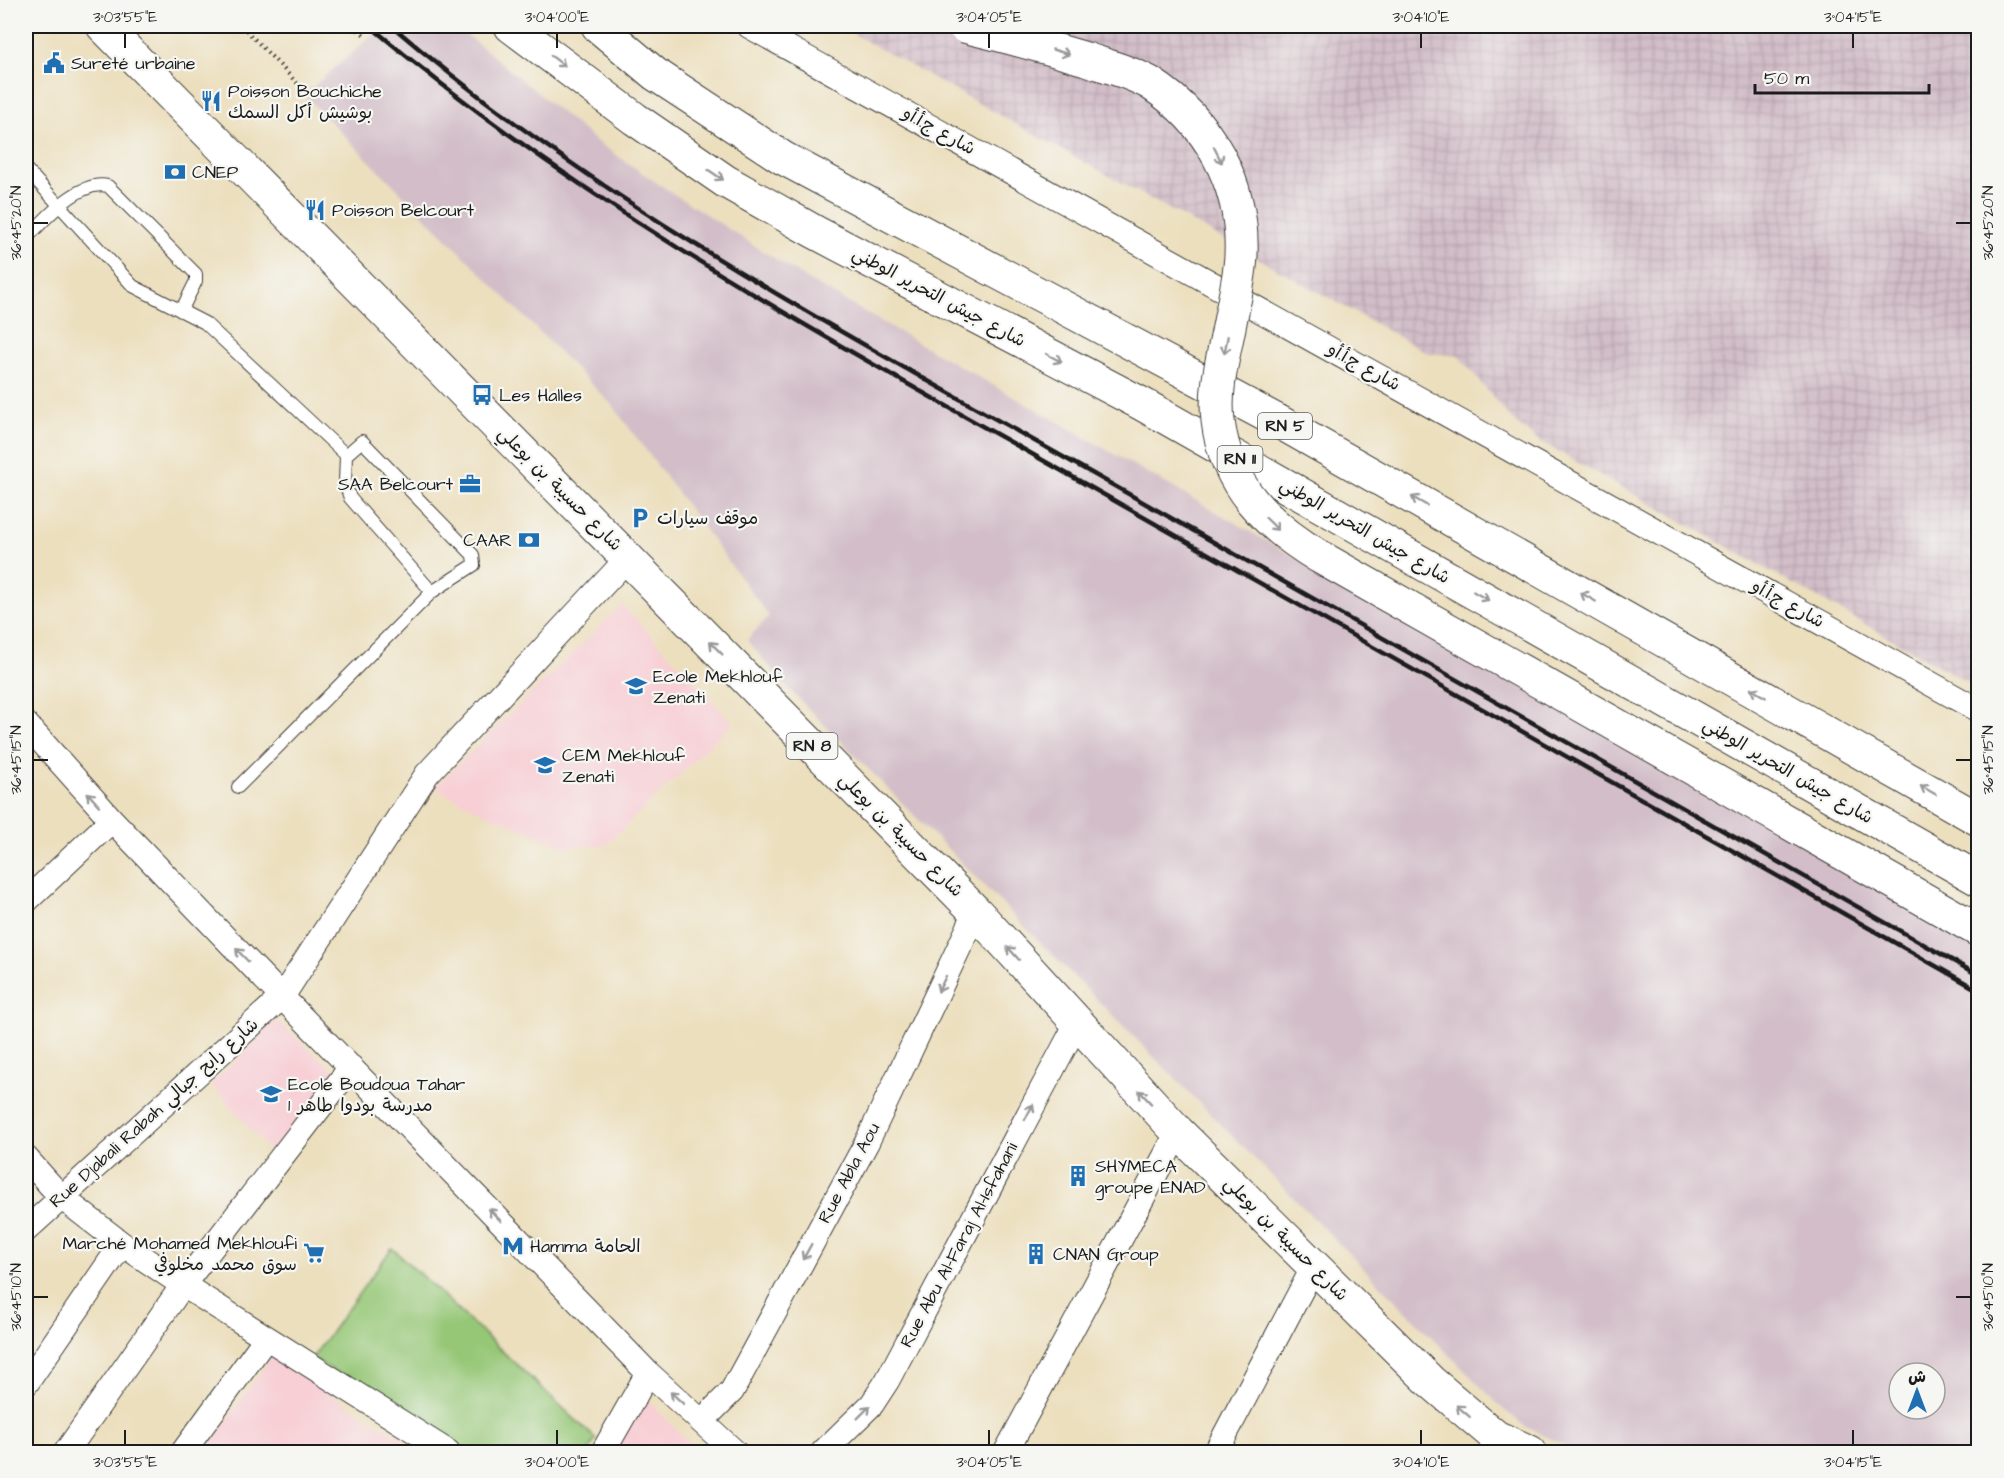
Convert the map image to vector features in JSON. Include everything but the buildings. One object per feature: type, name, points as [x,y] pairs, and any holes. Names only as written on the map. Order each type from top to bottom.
[{"type":"main road","name":"شارع حسيبة بن بوعلي","points":[[104,26],[976,912],[1178,1132],[1492,1444],[1530,1452]]},
{"type":"main road","name":"شارع جيش التحرير الوطني","points":[[512,26],[635,119],[725,181],[815,232],[1142,404],[1978,879]]},
{"type":"main road","name":"RN 5","points":[[598,26],[656,74],[783,158],[1282,424],[1978,819]]},
{"type":"main road","points":[[964,26],[1094,62],[1148,82],[1182,107],[1213,144],[1235,196],[1241,253],[1220,376],[1218,419],[1222,440],[1238,480],[1273,526],[1320,557],[1978,930]]},
{"type":"street","name":"شارع ج.أ.أو","points":[[749,26],[1978,710]]},
{"type":"street","name":"Rue Djabali Rabah شارع رابح جبالي","points":[[26,1230],[282,997],[427,774],[628,558]]},
{"type":"street","points":[[26,724],[112,819],[282,997],[648,1373],[735,1452]]},
{"type":"street","points":[[26,901],[112,819]]},
{"type":"street","name":"Rue Abla Aou","points":[[702,1421],[732,1391],[867,1142],[976,912]]},
{"type":"street","name":"Rue Abu Al-Faraj Al-Isfahani","points":[[823,1452],[872,1404],[886,1381],[1077,1023]]},
{"type":"street","points":[[66,1452],[183,1285],[351,1067]]},
{"type":"street","points":[[1005,1452],[1178,1132]]},
{"type":"street","points":[[26,1158],[61,1197],[122,1244],[448,1452]]},
{"type":"street","points":[[26,1384],[122,1244]]},
{"type":"street","points":[[1216,1452],[1314,1266]]},
{"type":"street","points":[[183,1452],[266,1338]]},
{"type":"street","points":[[603,1452],[648,1373]]},
{"type":"lane","points":[[26,169],[133,286],[205,323],[346,455]]},
{"type":"lane","points":[[26,239],[59,204],[92,186],[108,186],[196,274],[196,281],[181,311]]},
{"type":"lane","points":[[238,787],[432,592],[474,565],[473,555],[362,441],[346,455],[345,483],[350,498],[432,592]]},
{"type":"path","points":[[242,26],[297,83]]},
{"type":"path","points":[[353,26],[366,36]]},
{"type":"shaded area","points":[[383,26],[456,26],[596,141],[808,280],[1978,945],[1978,1452],[1577,1452],[1526,1427],[1503,1409],[786,686],[747,640],[769,616],[613,406],[304,95]]},
{"type":"shaded area","points":[[846,26],[1978,26],[1978,688],[1538,440],[1512,420],[1458,355],[1428,353],[850,32]]},
{"type":"shaded area","points":[[622,605],[733,723],[606,845],[564,847],[480,811],[434,788]]},
{"type":"shaded area","name":"Ecole Boudoua Tahar 1 مدرسة بودوا طاهر","points":[[276,1020],[338,1074],[274,1156],[211,1084]]},
{"type":"shaded area","points":[[271,1357],[423,1452],[205,1452]]},
{"type":"shaded area","points":[[650,1401],[699,1452],[607,1452],[636,1402]]},
{"type":"green space","points":[[392,1248],[596,1439],[588,1452],[468,1452],[312,1358]]},
{"type":"railway","points":[[370,26],[453,93],[540,156],[719,274],[905,382],[1978,990]]},
{"type":"railway","points":[[392,26],[472,91],[555,152],[641,210],[729,265],[908,370],[1978,975]]},
{"type":"place","name":"Sureté urbaine","points":[[54,63]]},
{"type":"place","name":"Poisson Bouchiche بوشيش أكل السمك","points":[[211,101]]},
{"type":"place","name":"CNEP","points":[[175,172]]},
{"type":"place","name":"Poisson Belcourt","points":[[315,210]]},
{"type":"place","name":"Les Halles","points":[[482,395]]},
{"type":"place","name":"SAA Belcourt","points":[[470,484]]},
{"type":"place","name":"موقف سيارات","points":[[640,518]]},
{"type":"place","name":"CAAR","points":[[529,540]]},
{"type":"place","name":"Ecole Mekhlouf Zenati","points":[[636,686]]},
{"type":"place","name":"CEM Mekhlouf Zenati","points":[[545,765]]},
{"type":"place","name":"Ecole Boudoua Tahar 1 مدرسة بودوا طاهر","points":[[271,1094]]},
{"type":"place","name":"SHYMECA groupe ENAD","points":[[1078,1176]]},
{"type":"place","name":"Hamma الحامة","points":[[513,1246]]},
{"type":"place","name":"Marché Mohamed Mekhloufi سوق محمد مخلوفي","points":[[314,1253]]},
{"type":"place","name":"CNAN Group","points":[[1036,1254]]}]
